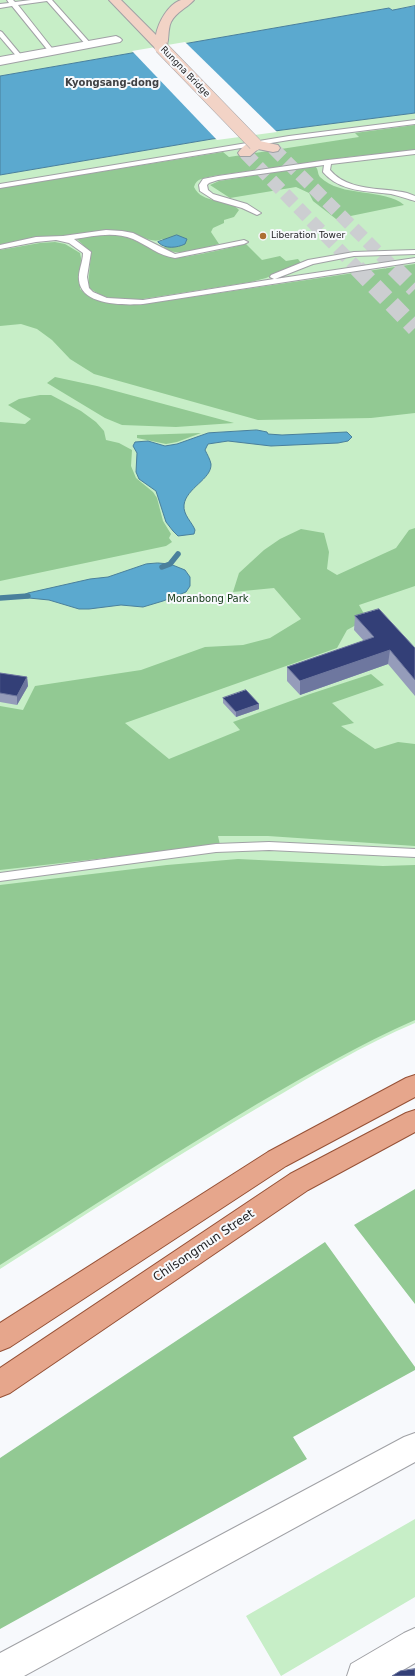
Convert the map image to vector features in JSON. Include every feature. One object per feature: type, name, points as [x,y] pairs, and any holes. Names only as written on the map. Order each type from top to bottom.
[{"type":"main road","name":"Rungna Bridge","points":[[115,0],[161,47],[250,148],[273,148]]},
{"type":"main road","points":[[161,47],[162,30],[165,20],[188,0]]},
{"type":"main road","points":[[0,1338],[276,1159],[415,1085]]},
{"type":"main road","name":"Chilsongmun Street","points":[[0,1384],[299,1182],[415,1120]]},
{"type":"street","points":[[0,61],[116,40]]},
{"type":"street","points":[[0,1671],[415,1447]]},
{"type":"street","points":[[363,1676],[415,1644]]},
{"type":"lane","points":[[0,6],[12,2],[45,0]]},
{"type":"lane","points":[[48,0],[89,45]]},
{"type":"lane","points":[[12,2],[52,52]]},
{"type":"lane","points":[[0,33],[20,57]]},
{"type":"lane","points":[[0,186],[289,138],[415,122]]},
{"type":"lane","points":[[257,213],[251,207],[210,196],[204,191],[203,185],[206,182],[218,178],[328,162],[415,152]]},
{"type":"lane","points":[[328,162],[326,170],[332,178],[338,182],[352,187],[398,192],[415,199]]},
{"type":"lane","points":[[0,247],[46,239],[104,233],[119,233],[130,235],[169,255],[175,256],[244,242]]},
{"type":"lane","points":[[64,238],[73,241],[87,252],[83,282],[85,288],[96,297],[109,301],[143,302],[415,260]]},
{"type":"lane","points":[[256,285],[311,262],[365,253],[415,252]]},
{"type":"lane","points":[[0,877],[216,848],[269,846],[415,853]]},
{"type":"green space","points":[[0,0],[415,0],[415,6],[392,10],[389,8],[0,76]]},
{"type":"green space","name":"Moranbong Park","points":[[415,113],[415,1023],[358,1050],[232,1123],[0,1269],[0,175],[212,139]]},
{"type":"green space","points":[[415,125],[415,150],[348,157],[213,176],[199,180],[194,187],[198,193],[209,199],[228,203],[239,210],[234,217],[224,220],[224,223],[213,228],[211,232],[219,244],[191,251],[177,252],[164,249],[164,247],[179,247],[162,239],[154,241],[130,232],[114,231],[0,245],[0,188],[223,152],[229,157],[359,137],[355,133]]},
{"type":"green space","points":[[315,166],[320,177],[329,184],[351,191],[386,196],[404,205],[336,219],[313,201],[309,193],[296,187],[230,198],[210,185],[219,181]]},
{"type":"green space","points":[[108,234],[127,237],[171,257],[185,257],[246,244],[262,260],[280,256],[286,261],[298,259],[301,263],[266,278],[251,282],[143,299],[125,300],[110,298],[100,295],[88,287],[91,253],[76,238]]},
{"type":"green space","points":[[55,242],[65,244],[80,253],[80,289],[94,299],[118,304],[144,304],[415,264],[415,413],[371,418],[258,420],[94,374],[70,359],[52,340],[37,329],[21,324],[0,326],[0,250]]},
{"type":"green space","points":[[55,377],[97,386],[234,423],[176,427],[122,425],[105,418],[47,383]]},
{"type":"green space","points":[[40,395],[51,395],[81,411],[96,422],[104,431],[106,440],[119,443],[132,450],[131,466],[136,478],[153,492],[157,498],[163,521],[171,534],[169,538],[172,542],[166,546],[0,581],[0,422],[25,424],[31,419],[8,405],[19,399]]},
{"type":"green space","points":[[201,433],[177,442],[166,444],[137,438],[137,435]]},
{"type":"green space","points":[[415,528],[415,586],[359,605],[367,619],[347,630],[337,648],[125,723],[169,759],[240,730],[233,722],[371,674],[384,685],[332,703],[354,723],[341,726],[375,749],[398,742],[415,744],[415,846],[268,836],[218,836],[220,845],[0,870],[0,706],[23,710],[35,686],[141,670],[205,647],[243,645],[270,638],[301,619],[274,588],[233,592],[239,573],[264,550],[280,539],[301,529],[324,533],[329,552],[327,569],[337,575],[396,548],[409,530]]},
{"type":"green space","points":[[238,859],[383,866],[415,865],[415,1020],[355,1049],[257,1104],[0,1265],[0,885],[167,865]]},
{"type":"green space","points":[[415,1189],[415,1304],[354,1225]]},
{"type":"green space","points":[[325,1242],[415,1367],[415,1370],[293,1437],[307,1459],[0,1629],[0,1458]]},
{"type":"green space","points":[[415,1519],[415,1597],[281,1676],[246,1616]]},
{"type":"water","points":[[415,6],[415,113],[212,139],[0,175],[0,76],[389,8],[392,10]]},
{"type":"water","points":[[177,235],[187,239],[185,244],[175,247],[168,247],[158,242]]},
{"type":"water","points":[[257,430],[267,432],[268,434],[282,435],[347,432],[352,437],[348,441],[338,443],[271,446],[228,441],[208,444],[205,450],[211,462],[210,469],[189,494],[184,505],[186,515],[194,527],[194,534],[178,536],[166,522],[156,491],[139,479],[136,472],[137,453],[133,446],[135,442],[148,441],[165,446],[177,444],[208,433]]},
{"type":"water","points":[[146,564],[170,564],[185,570],[190,577],[190,586],[186,592],[143,607],[121,605],[89,609],[79,609],[49,600],[19,597],[28,593],[90,579],[108,577]]},
{"type":"pier","points":[[185,42],[277,132],[217,140],[132,51]]},
{"type":"building","points":[[379,609],[415,648],[415,680],[390,650],[300,681],[287,667],[374,637],[355,616]]},
{"type":"building","points":[[0,673],[27,677],[17,696],[0,693]]},
{"type":"building","points":[[246,690],[259,704],[236,712],[223,698]]},
{"type":"building","points":[[415,1669],[415,1676],[392,1676],[400,1671]]},
{"type":"waterway","points":[[162,567],[170,564],[178,554]]},
{"type":"waterway","points":[[0,598],[28,596]]},
{"type":"tunnel","points":[[273,148],[395,269]]},
{"type":"tunnel","points":[[245,153],[358,269]]},
{"type":"tunnel","points":[[357,268],[415,328]]},
{"type":"tunnel","points":[[395,269],[415,289]]},
{"type":"place","name":"Liberation Tower","points":[[263,236]]},
{"type":"district","name":"Kyongsang-dong","points":[[112,83]]}]
